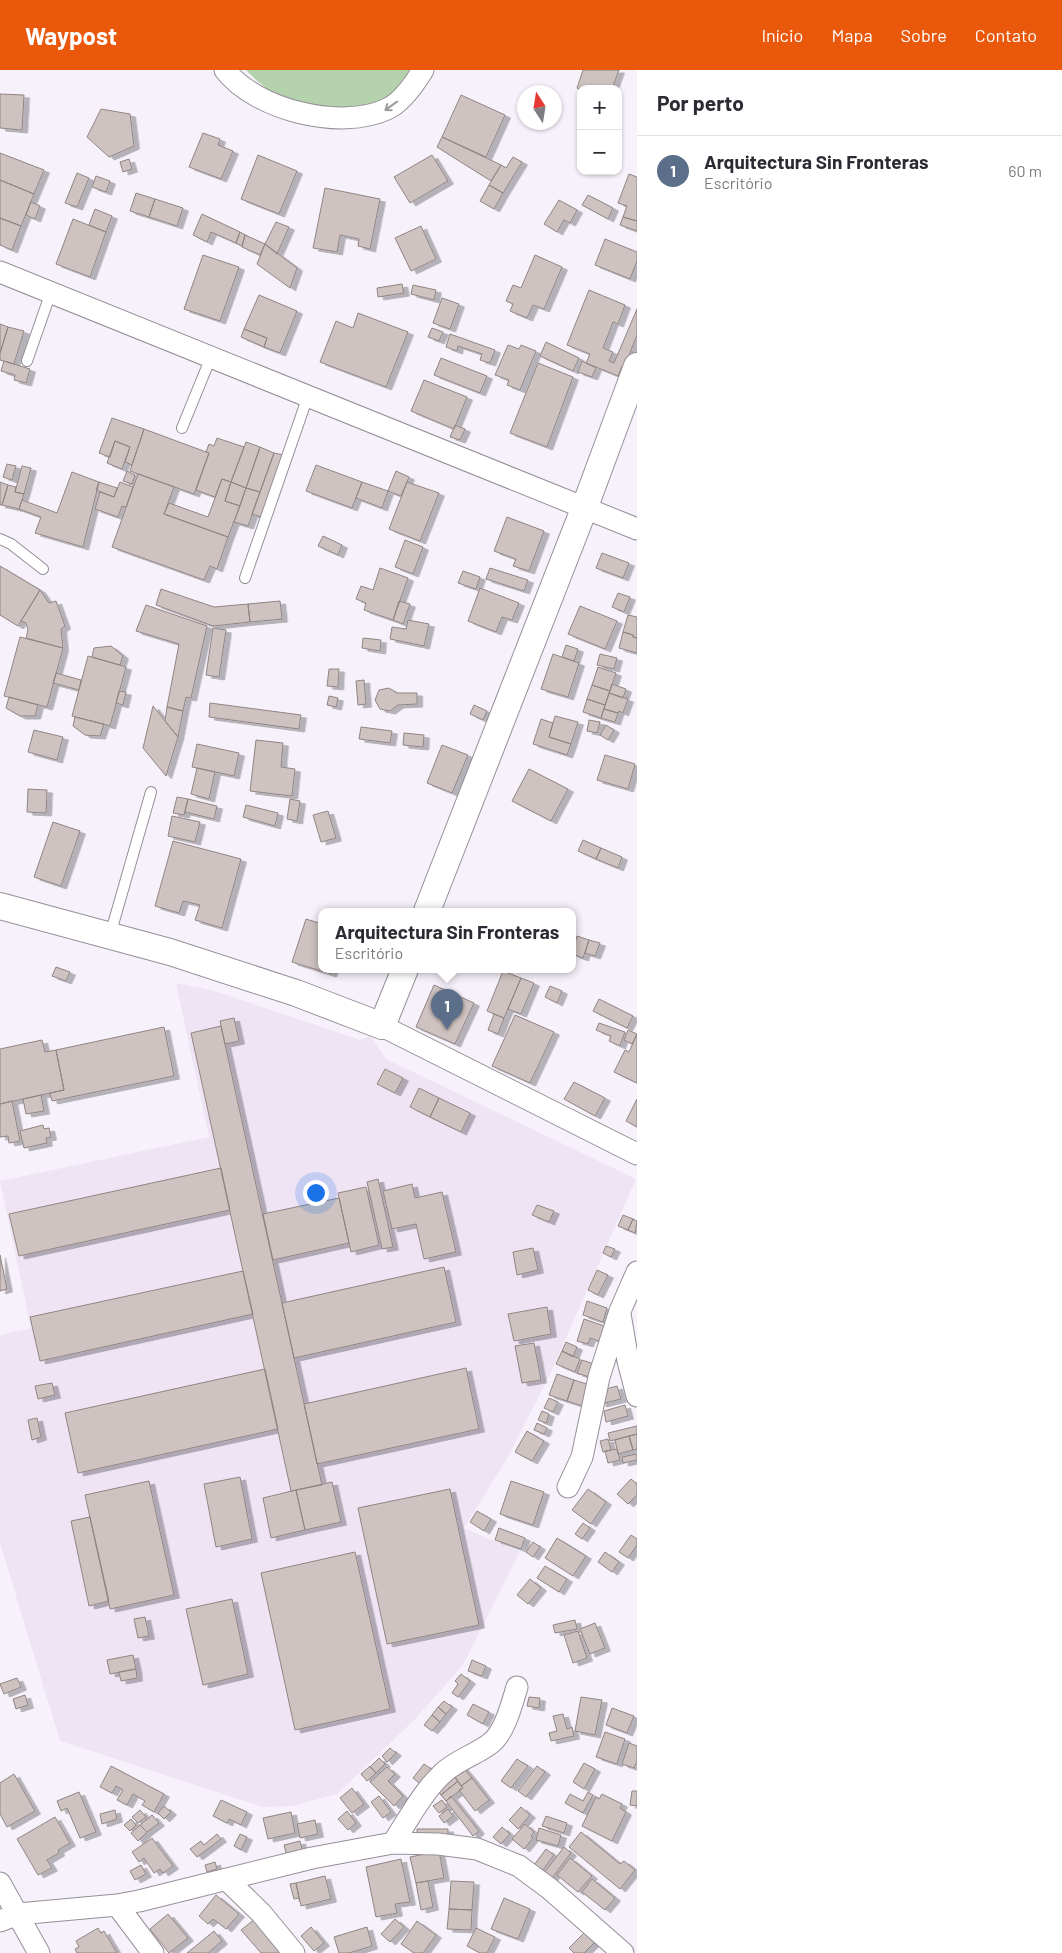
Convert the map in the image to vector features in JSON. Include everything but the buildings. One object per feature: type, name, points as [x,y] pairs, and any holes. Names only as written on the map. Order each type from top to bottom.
[{"type":"street","points":[[225,70],[257,97],[298,112],[320,117],[338,118],[366,117],[389,109],[414,86],[423,70]]},
{"type":"street","points":[[0,272],[637,529]]},
{"type":"street","points":[[428,908],[584,508],[637,366]]},
{"type":"street","points":[[0,906],[170,952],[287,990],[382,1026],[637,1154]]},
{"type":"street","points":[[382,1026],[402,973]]},
{"type":"street","points":[[568,1486],[582,1457],[599,1377],[620,1311],[637,1272]]},
{"type":"street","points":[[620,1311],[628,1361],[637,1396]]},
{"type":"street","points":[[394,1843],[423,1797],[442,1774],[460,1760],[492,1742],[510,1712],[518,1687]]},
{"type":"street","points":[[9,1918],[117,1905],[312,1858],[394,1843],[438,1844],[477,1849],[519,1866],[550,1889],[623,1953]]},
{"type":"street","points":[[226,1879],[261,1913],[294,1953]]},
{"type":"street","points":[[0,1883],[9,1918],[39,1953]]},
{"type":"street","points":[[117,1905],[153,1953]]},
{"type":"lane","points":[[27,360],[51,292]]},
{"type":"lane","points":[[182,428],[211,357]]},
{"type":"lane","points":[[245,578],[308,396]]},
{"type":"lane","points":[[0,539],[11,544],[43,569]]},
{"type":"lane","points":[[110,936],[151,792]]},
{"type":"shaded area","points":[[176,983],[215,991],[360,1040],[370,1036],[386,1059],[636,1179],[551,1372],[508,1457],[464,1528],[520,1552],[463,1665],[415,1719],[337,1794],[292,1806],[263,1807],[60,1741],[0,1543],[0,1335],[31,1328],[0,1181],[209,1137]]},
{"type":"green space","points":[[246,70],[410,70],[396,90],[382,103],[369,107],[346,108],[320,107],[289,101],[266,88]]},
{"type":"place","name":"Arquitectura Sin Fronteras","points":[[447,1030]]}]
